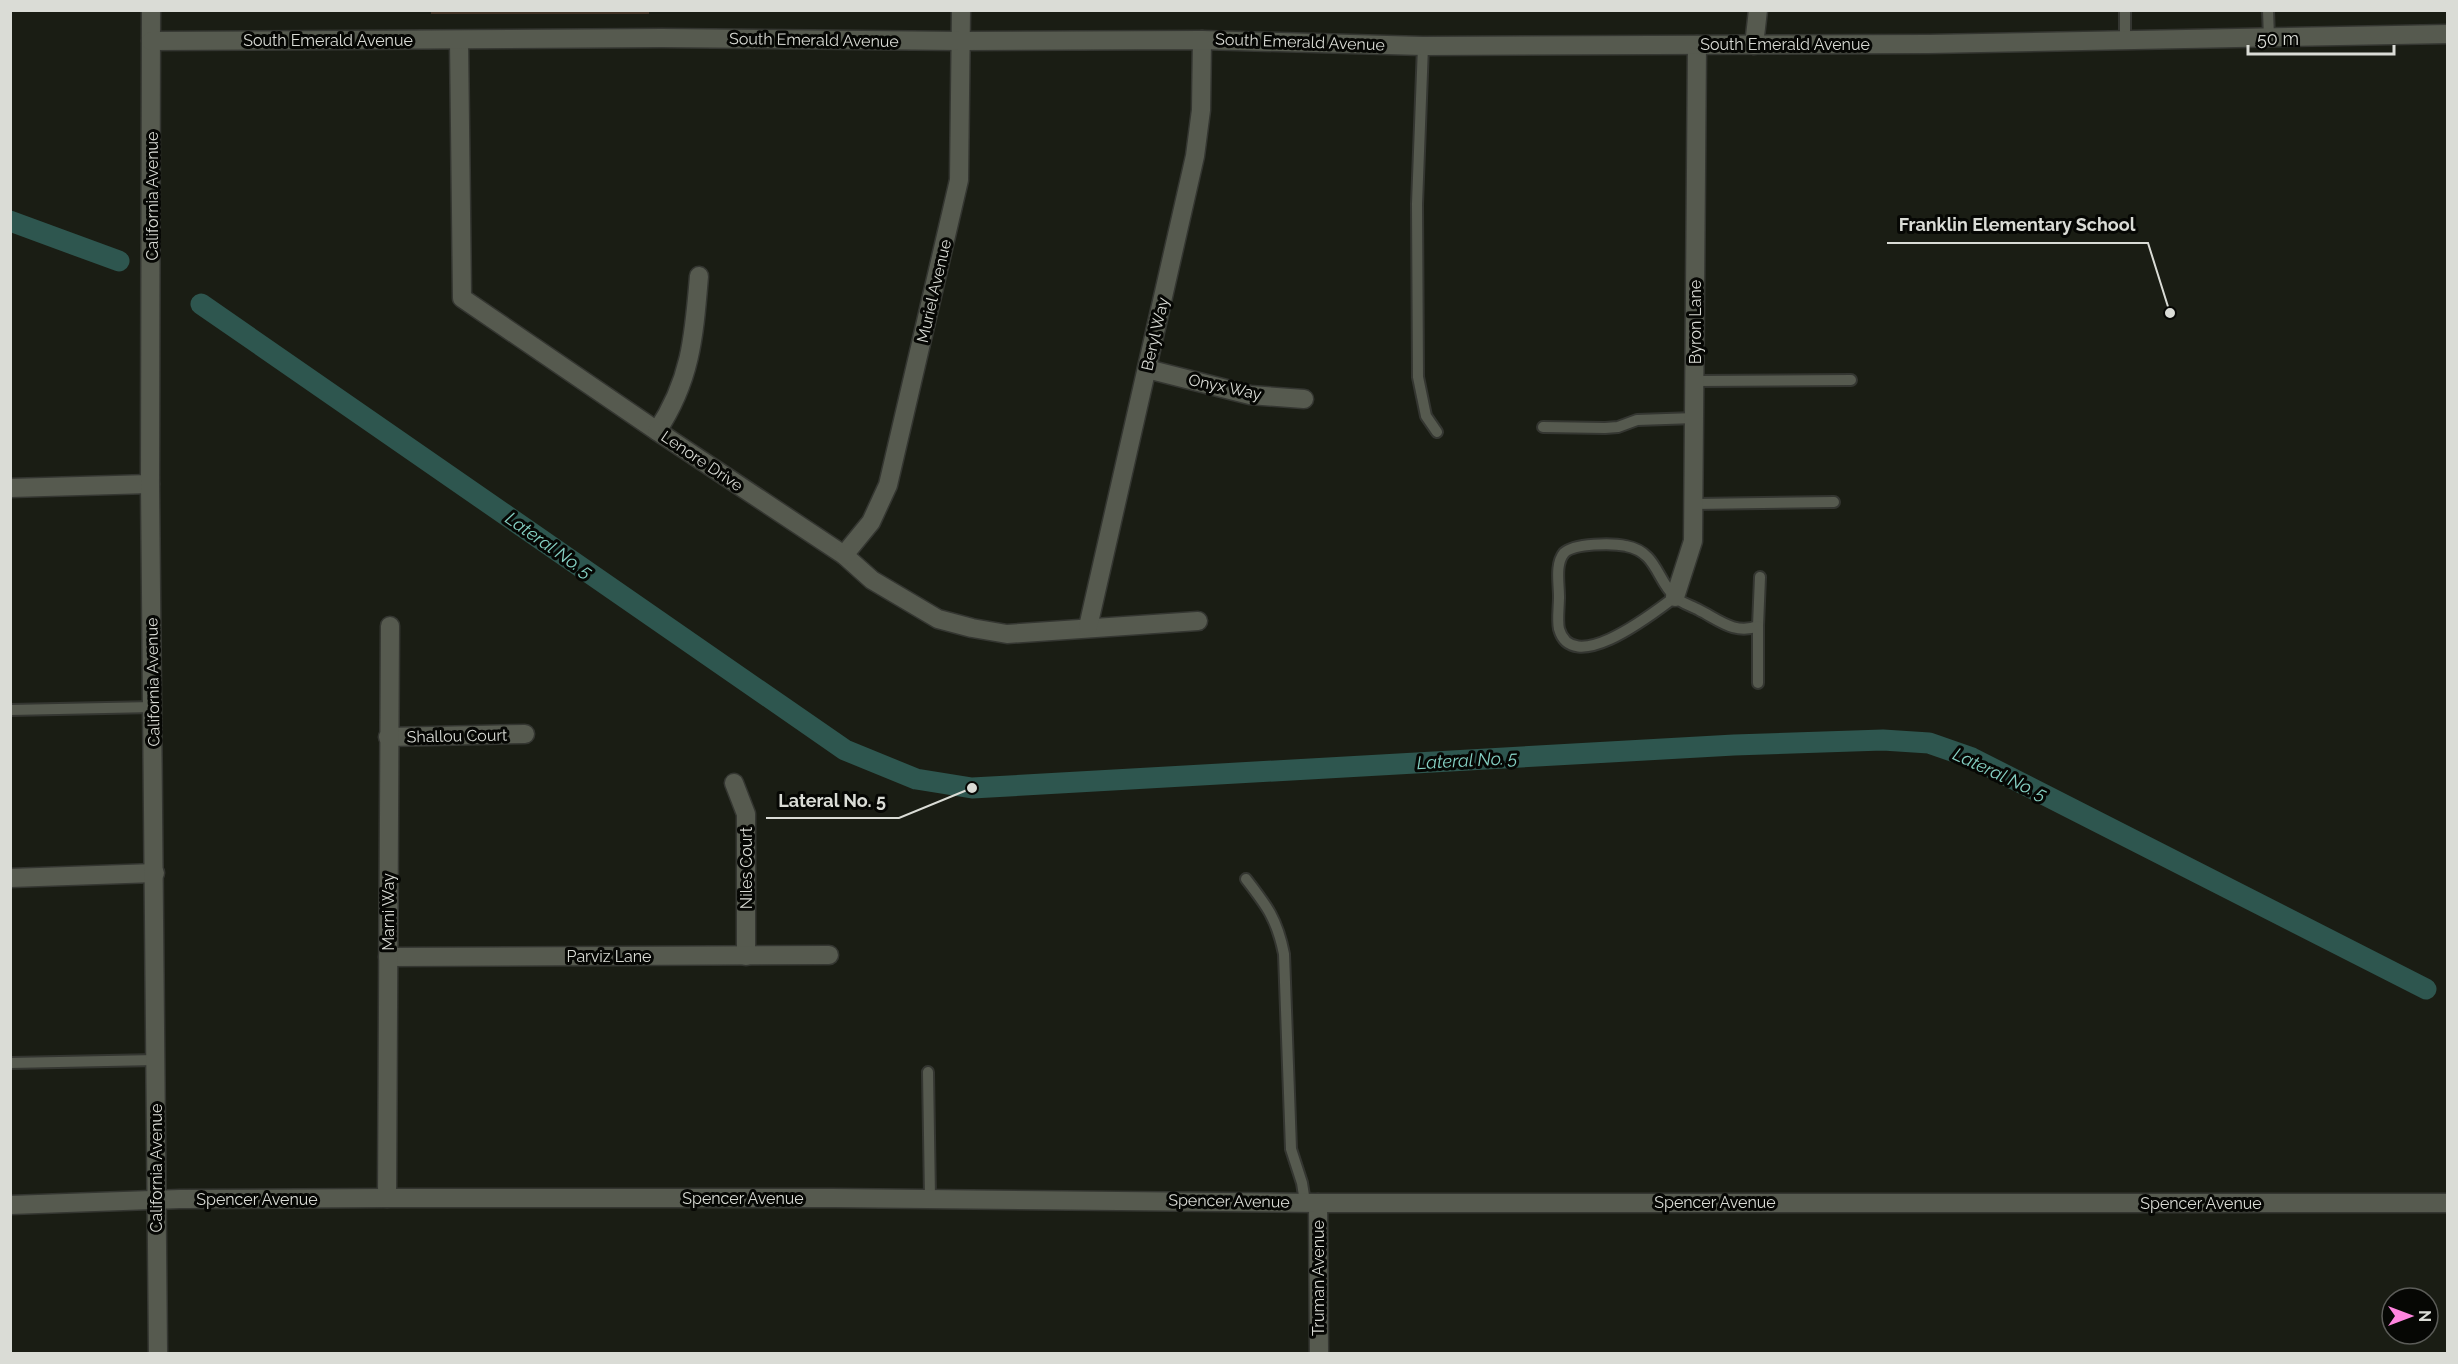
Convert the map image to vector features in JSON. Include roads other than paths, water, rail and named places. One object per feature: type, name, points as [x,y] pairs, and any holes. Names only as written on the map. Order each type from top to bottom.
[{"type":"street","name":"California Avenue","points":[[151,10],[150,484],[154,707],[158,1353]]},
{"type":"street","name":"Muriel Avenue","points":[[844,555],[871,522],[888,486],[959,180],[961,10]]},
{"type":"street","points":[[1754,45],[1758,10]]},
{"type":"street","name":"South Emerald Avenue","points":[[152,41],[662,38],[962,41],[1202,40],[1423,46],[1754,45],[2448,34]]},
{"type":"street","name":"Lenore Drive","points":[[459,40],[462,298],[844,555],[872,580],[938,619],[1007,634],[1198,621]]},
{"type":"street","name":"Beryl Way","points":[[1089,627],[1195,156],[1202,110],[1202,40]]},
{"type":"street","name":"Byron Lane","points":[[1675,597],[1693,541],[1696,45]]},
{"type":"street","points":[[657,431],[672,409],[686,374],[694,332],[699,276]]},
{"type":"street","name":"Onyx Way","points":[[1147,369],[1250,395],[1304,399]]},
{"type":"street","points":[[10,488],[150,484]]},
{"type":"street","name":"Marni Way","points":[[387,1198],[390,626]]},
{"type":"street","name":"Shallou Court","points":[[388,737],[525,734]]},
{"type":"street","name":"Niles Court","points":[[734,783],[746,814],[746,956]]},
{"type":"street","points":[[10,878],[155,873]]},
{"type":"street","name":"Parviz Lane","points":[[388,957],[829,955]]},
{"type":"street","name":"Spencer Avenue","points":[[10,1205],[156,1199],[387,1198],[2448,1203]]},
{"type":"street","name":"Truman Avenue","points":[[1312,1202],[1319,1353]]},
{"type":"lane","points":[[2125,10],[2125,40]]},
{"type":"lane","points":[[2268,10],[2269,38]]},
{"type":"lane","points":[[1423,46],[1418,204],[1418,377],[1426,416],[1437,432]]},
{"type":"lane","points":[[1695,381],[1851,380]]},
{"type":"lane","points":[[1543,427],[1605,428],[1618,427],[1637,420],[1695,418]]},
{"type":"lane","points":[[1694,504],[1834,502]]},
{"type":"lane","points":[[1675,597],[1618,635],[1595,646],[1579,647],[1567,641],[1559,630],[1559,562],[1566,551],[1578,546],[1626,545],[1641,550],[1654,563],[1675,597],[1732,628],[1746,629],[1758,626]]},
{"type":"lane","points":[[1758,683],[1760,577]]},
{"type":"lane","points":[[10,710],[154,707]]},
{"type":"lane","points":[[1246,879],[1274,919],[1284,954],[1291,1149],[1302,1183],[1312,1202]]},
{"type":"lane","points":[[10,1063],[156,1060]]},
{"type":"lane","points":[[928,1072],[930,1198]]},
{"type":"waterway","name":"Lateral No. 5","points":[[10,221],[119,261]]},
{"type":"waterway","name":"Lateral No. 5","points":[[201,304],[845,750],[916,779],[972,788],[1734,745],[1883,740],[1929,743],[1972,758],[2426,989]]},
{"type":"place","name":"Franklin Elementary School","points":[[2170,313]]},
{"type":"place","name":"Lateral No. 5","points":[[972,788]]}]
